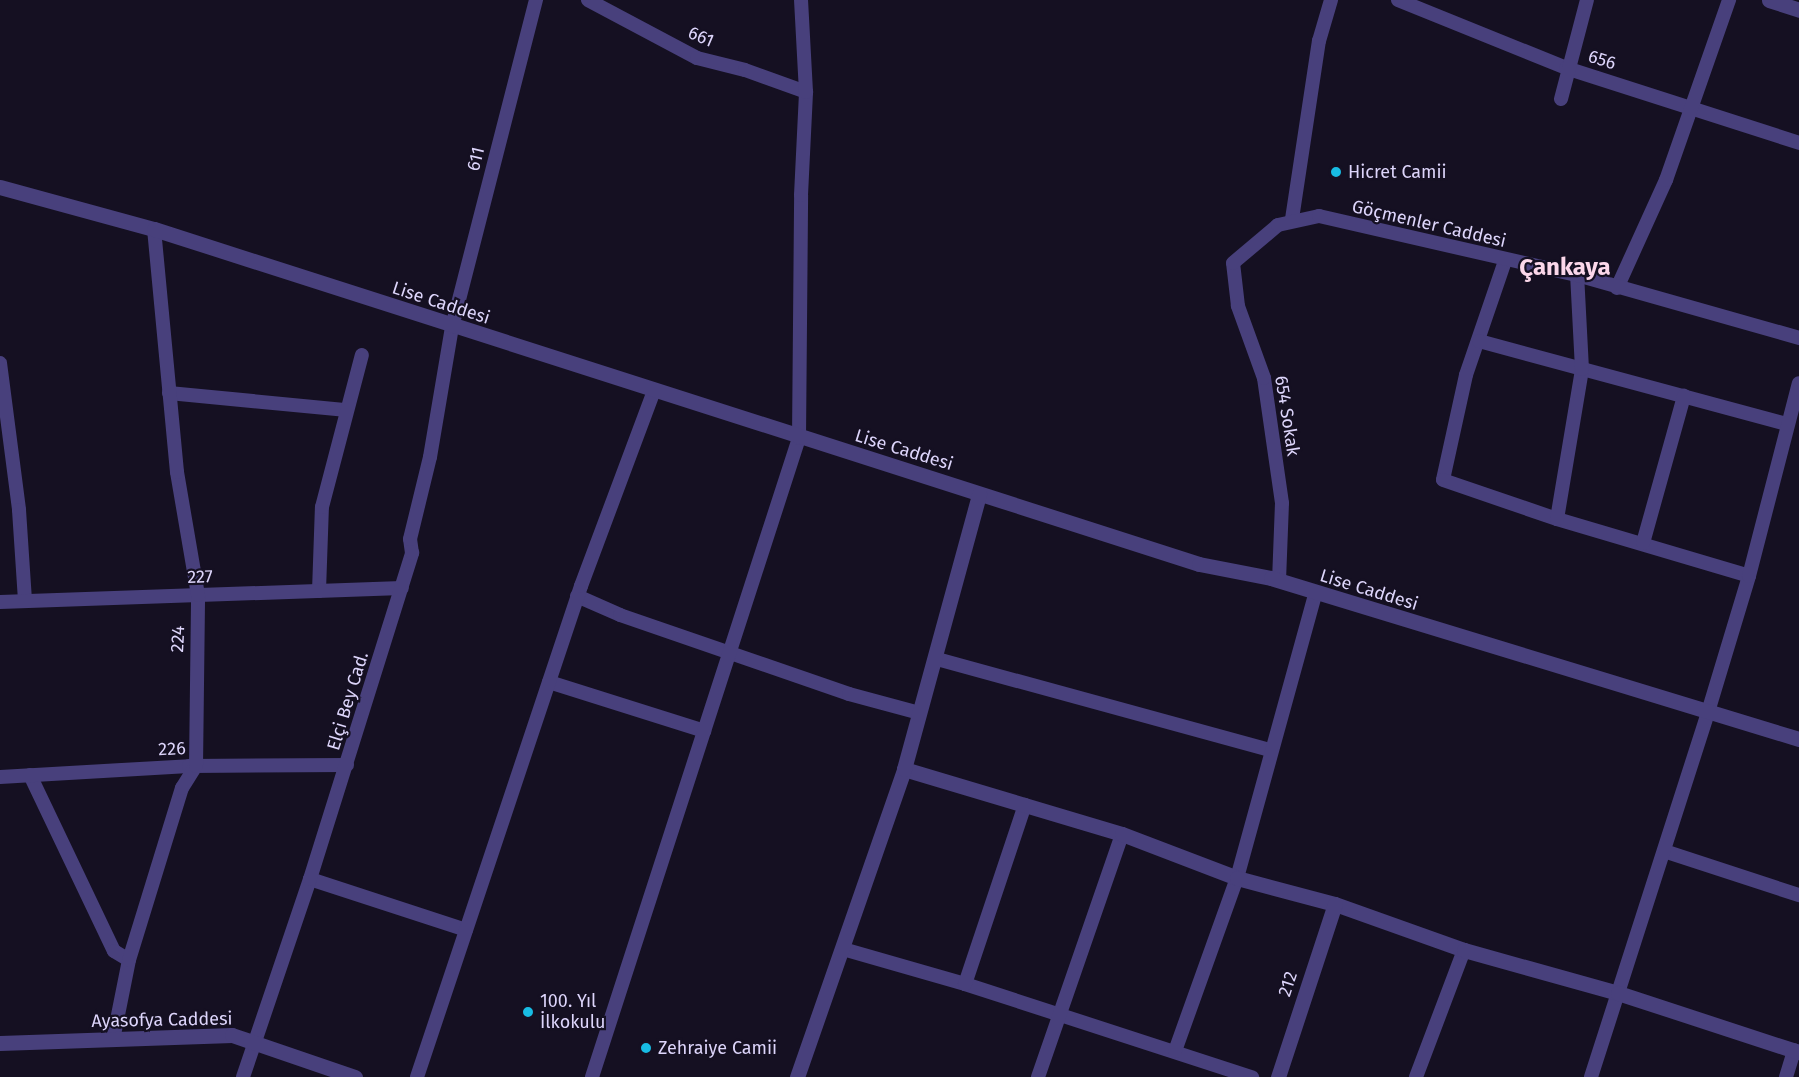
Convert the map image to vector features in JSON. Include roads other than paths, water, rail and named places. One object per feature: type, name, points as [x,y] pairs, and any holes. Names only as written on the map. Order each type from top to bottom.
[{"type":"street","name":"611","points":[[452,327],[536,0]]},
{"type":"street","name":"661","points":[[588,0],[697,58],[745,70],[806,92]]},
{"type":"street","points":[[592,1077],[799,438],[801,195],[806,92],[801,0]]},
{"type":"street","points":[[1292,219],[1319,41],[1331,0]]},
{"type":"street","name":"656","points":[[1398,0],[1566,68],[1799,143]]},
{"type":"street","points":[[1561,99],[1566,68],[1587,0]]},
{"type":"street","points":[[1617,288],[1666,180],[1729,0]]},
{"type":"street","points":[[1769,0],[1799,10]]},
{"type":"street","name":"Lise Caddesi","points":[[0,187],[154,229],[452,327],[1199,564],[1279,581],[1315,594],[1799,739]]},
{"type":"street","name":"Göçmenler Caddesi","points":[[1292,219],[1319,216],[1505,261],[1577,275],[1799,338]]},
{"type":"street","name":"654 Sokak","points":[[1279,581],[1282,503],[1264,378],[1238,306],[1233,263],[1278,225],[1292,219]]},
{"type":"street","name":"224","points":[[113,1040],[129,960],[182,788],[196,766],[198,595],[177,472],[154,229]]},
{"type":"street","points":[[1505,261],[1466,375],[1443,480],[1557,519],[1749,576]]},
{"type":"street","points":[[1557,519],[1582,369],[1577,275]]},
{"type":"street","name":"Elçi Bey Cad.","points":[[243,1077],[310,879],[402,588],[411,553],[410,539],[430,458],[452,327]]},
{"type":"street","points":[[1479,341],[1788,424]]},
{"type":"street","points":[[319,591],[322,507],[344,410],[362,355]]},
{"type":"street","points":[[0,363],[19,510],[26,601]]},
{"type":"street","points":[[1595,1076],[1618,993],[1749,576],[1799,383]]},
{"type":"street","points":[[417,1077],[577,596],[654,391]]},
{"type":"street","points":[[169,393],[344,410]]},
{"type":"street","points":[[1643,543],[1684,396]]},
{"type":"street","points":[[797,1077],[904,769],[937,659],[979,494]]},
{"type":"street","name":"227","points":[[0,602],[402,588]]},
{"type":"street","points":[[1175,1051],[1237,878],[1270,750],[1315,594]]},
{"type":"street","points":[[577,596],[620,615],[730,650],[849,694],[920,713]]},
{"type":"street","points":[[937,659],[1270,750]]},
{"type":"street","points":[[549,682],[704,731]]},
{"type":"street","name":"226","points":[[0,777],[196,766],[347,765]]},
{"type":"street","points":[[904,769],[1122,834],[1237,878],[1335,904],[1464,950],[1618,993],[1796,1051],[1786,1077]]},
{"type":"street","points":[[30,775],[114,951],[129,960]]},
{"type":"street","points":[[964,984],[1025,805]]},
{"type":"street","points":[[1038,1077],[1122,834]]},
{"type":"street","points":[[1664,852],[1799,895]]},
{"type":"street","points":[[310,879],[466,930]]},
{"type":"street","name":"212","points":[[1278,1077],[1335,904]]},
{"type":"street","points":[[843,949],[964,984],[1252,1077]]},
{"type":"street","points":[[1416,1077],[1464,950]]},
{"type":"street","name":"Ayasofya Caddesi","points":[[0,1043],[232,1035],[355,1077]]},
{"type":"place","name":"Hicret Camii","points":[[1336,172]]},
{"type":"place","name":"100. Yıl İlkokulu","points":[[528,1012]]},
{"type":"place","name":"Zehraiye Camii","points":[[646,1048]]},
{"type":"district","name":"Çankaya","points":[[1565,268]]}]
